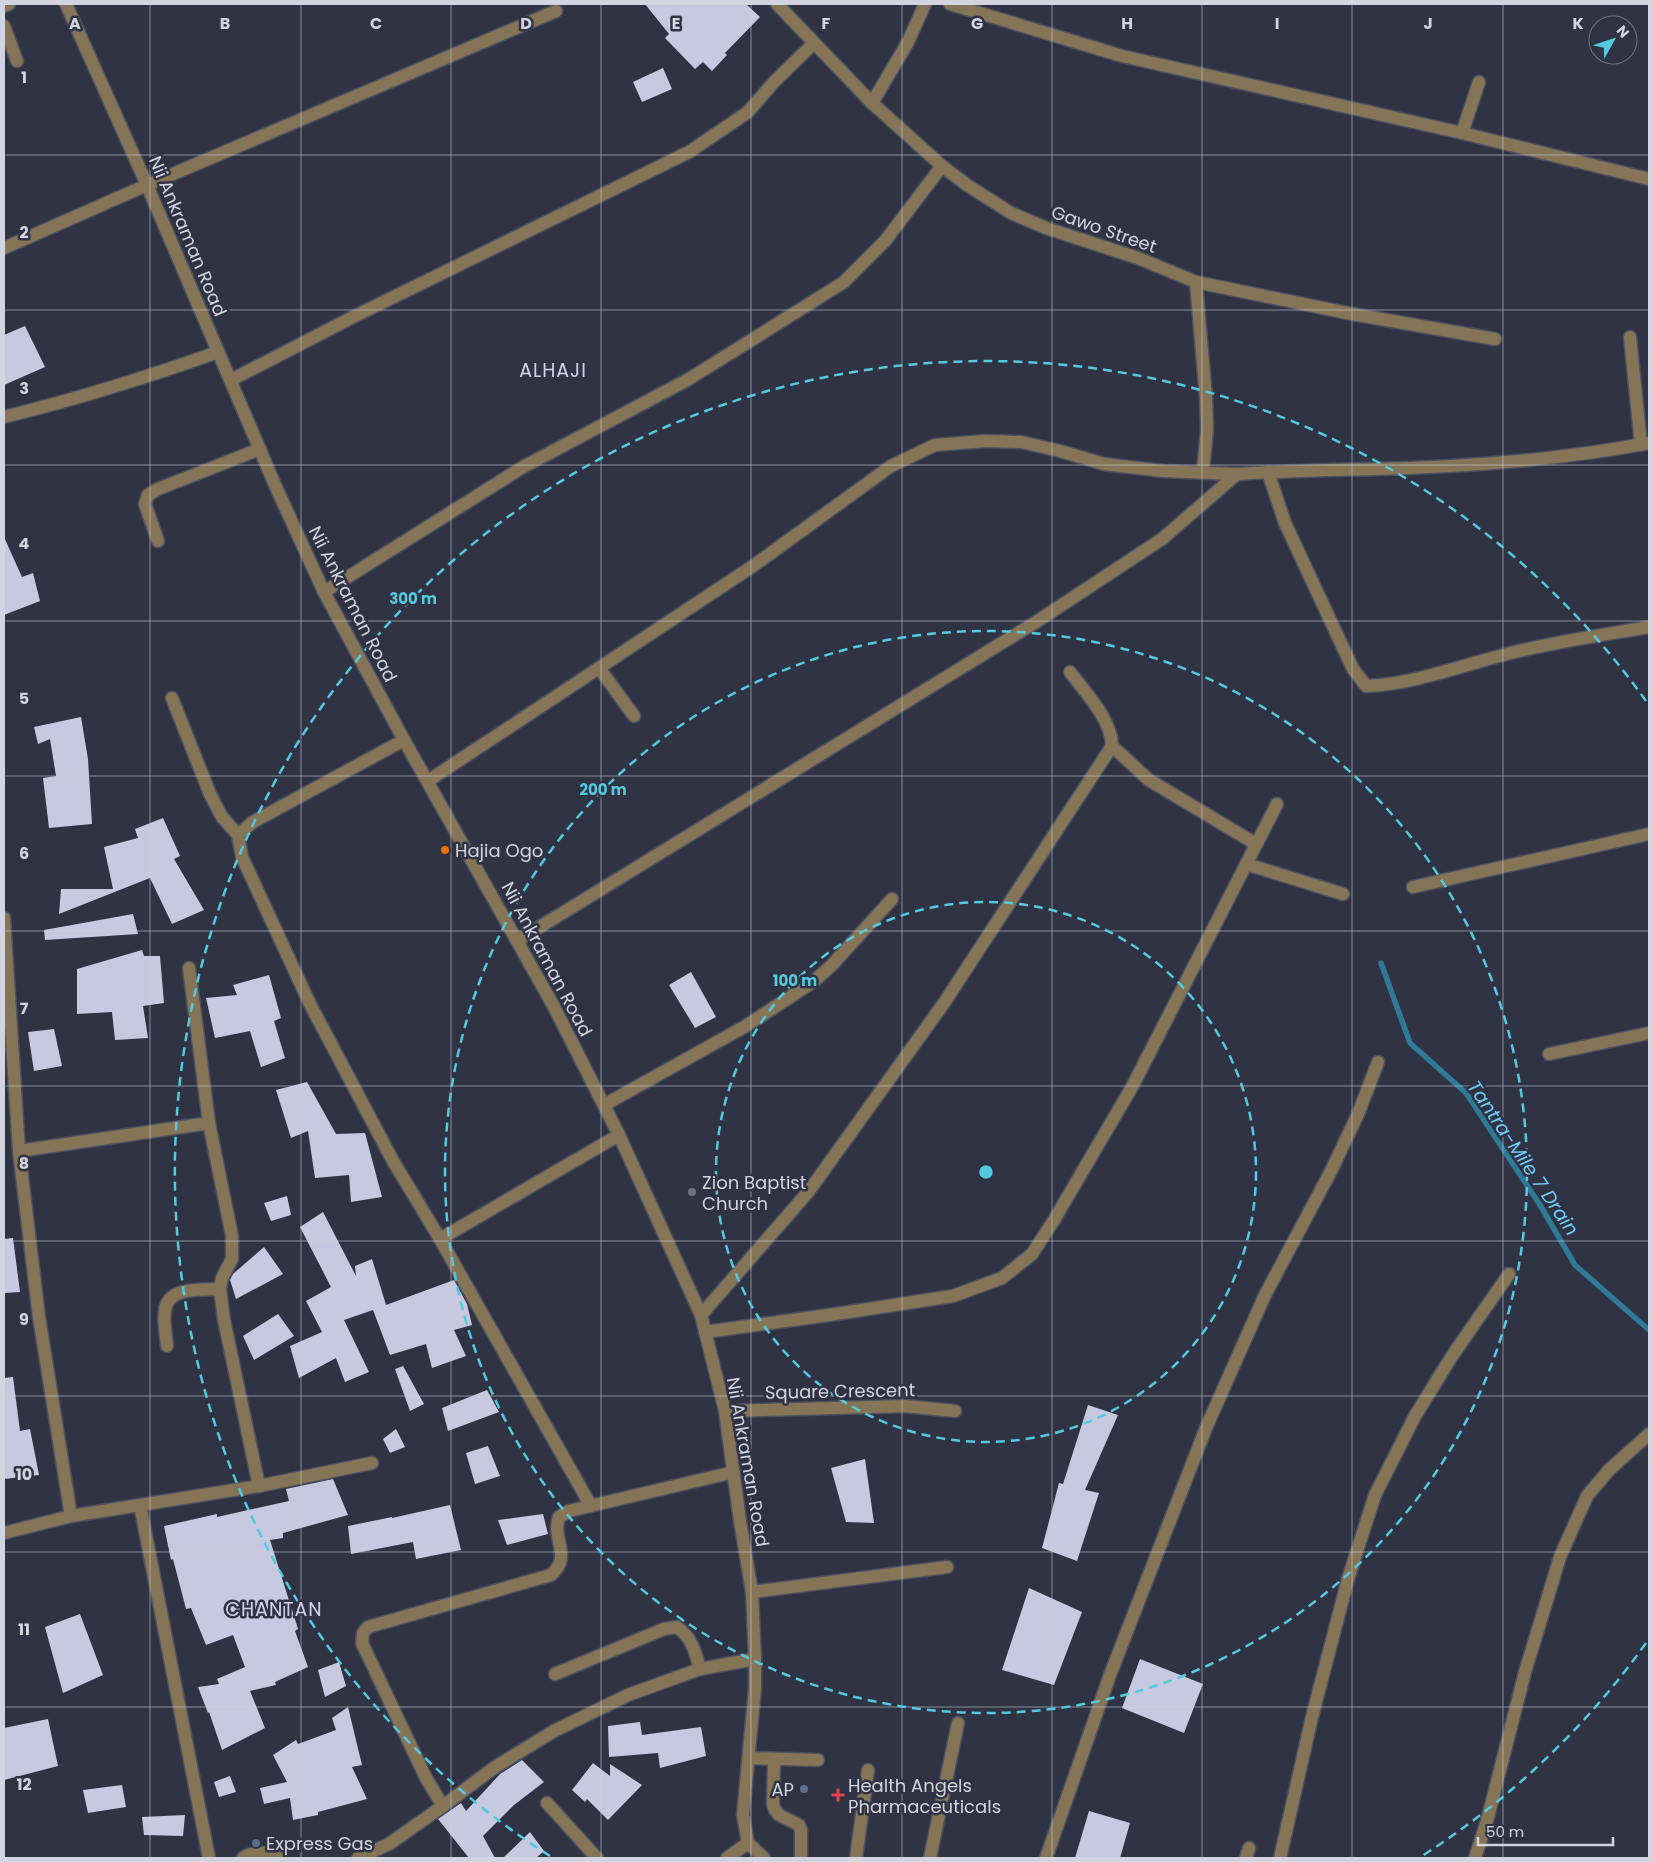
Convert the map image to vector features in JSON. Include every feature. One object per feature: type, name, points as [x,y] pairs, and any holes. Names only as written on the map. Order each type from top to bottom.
[{"type":"street","points":[[4,6],[9,4]]},
{"type":"street","name":"Nii Ankraman Road","points":[[66,4],[324,592],[404,740],[553,1005],[619,1135],[701,1315],[725,1411],[752,1592],[755,1659],[749,1758],[742,1815],[748,1843]]},
{"type":"street","name":"Gawo Street","points":[[777,4],[872,104],[942,166],[967,185],[1011,213],[1046,228],[1138,258],[1196,282],[1352,314],[1495,339]]},
{"type":"street","points":[[872,104],[908,42],[925,4]]},
{"type":"street","points":[[950,4],[1122,56],[1462,133],[1649,179]]},
{"type":"street","points":[[4,248],[556,11]]},
{"type":"street","points":[[4,26],[17,61]]},
{"type":"street","points":[[231,380],[364,312],[689,152],[748,112],[774,82],[814,43]]},
{"type":"street","points":[[1462,133],[1479,82]]},
{"type":"street","points":[[324,592],[523,467],[690,379],[844,282],[885,241],[942,166]]},
{"type":"street","points":[[1196,282],[1206,398],[1207,428],[1203,472]]},
{"type":"street","points":[[428,781],[753,566],[891,466],[936,444],[985,441],[1021,442],[1104,464],[1164,471],[1237,474],[1410,468],[1581,454],[1645,444],[1630,337]]},
{"type":"street","points":[[4,417],[49,406],[149,376],[218,352]]},
{"type":"street","points":[[158,541],[145,504],[148,495],[158,489],[260,449]]},
{"type":"street","points":[[1268,472],[1285,523],[1353,669],[1366,686],[1382,686],[1508,654],[1649,627]]},
{"type":"street","points":[[517,941],[1036,622],[1162,539],[1237,474]]},
{"type":"street","points":[[599,668],[634,716]]},
{"type":"street","points":[[701,1315],[809,1191],[933,1019],[1112,746],[1112,737],[1104,720],[1070,672]]},
{"type":"street","points":[[172,698],[210,794],[222,817],[238,835],[242,857],[310,1004],[394,1160],[591,1506]]},
{"type":"street","points":[[238,835],[253,822],[404,740]]},
{"type":"street","points":[[1112,746],[1149,780],[1256,844]]},
{"type":"street","points":[[705,1332],[953,1296],[1002,1278],[1032,1254],[1132,1087],[1277,804]]},
{"type":"street","points":[[1413,887],[1649,834]]},
{"type":"street","points":[[1246,864],[1343,894]]},
{"type":"street","points":[[604,1105],[744,1027],[813,982],[832,965],[892,899]]},
{"type":"street","points":[[4,918],[19,1150],[39,1317],[71,1516]]},
{"type":"street","points":[[190,968],[209,1123],[232,1236],[232,1259],[222,1278],[220,1289],[224,1320],[259,1486]]},
{"type":"street","points":[[1549,1054],[1649,1033]]},
{"type":"street","points":[[1046,1858],[1110,1675],[1206,1428],[1265,1295],[1331,1170],[1358,1114],[1378,1062]]},
{"type":"street","points":[[19,1150],[209,1123]]},
{"type":"street","points":[[440,1239],[619,1135]]},
{"type":"street","points":[[1280,1858],[1312,1717],[1348,1579],[1375,1494],[1415,1416],[1452,1356],[1509,1274]]},
{"type":"street","points":[[167,1346],[165,1309],[169,1300],[180,1292],[220,1289]]},
{"type":"street","name":"Square Crescent","points":[[725,1411],[905,1406],[956,1411]]},
{"type":"street","points":[[1475,1858],[1488,1822],[1525,1672],[1560,1557],[1587,1496],[1609,1470],[1649,1434]]},
{"type":"street","points":[[4,1533],[71,1516],[259,1486],[372,1463]]},
{"type":"street","points":[[443,1806],[426,1778],[362,1643],[363,1633],[368,1627],[551,1575],[559,1568],[562,1558],[556,1525],[559,1517],[569,1512],[734,1472]]},
{"type":"street","points":[[140,1505],[209,1858]]},
{"type":"street","points":[[752,1592],[947,1566]]},
{"type":"street","points":[[556,1674],[664,1629],[676,1627],[686,1634],[693,1644],[700,1669]]},
{"type":"street","points":[[358,1858],[389,1844],[495,1767],[554,1732],[628,1695],[700,1669],[755,1659]]},
{"type":"street","points":[[930,1858],[958,1723]]},
{"type":"street","points":[[749,1758],[818,1760]]},
{"type":"street","points":[[774,1760],[773,1805],[779,1815],[799,1825],[801,1830],[801,1858]]},
{"type":"street","points":[[856,1858],[868,1770]]},
{"type":"street","points":[[547,1803],[597,1858]]},
{"type":"street","points":[[727,1858],[748,1843],[764,1858]]},
{"type":"street","points":[[243,1858],[254,1853],[278,1855],[281,1858]]},
{"type":"building","points":[[645,4],[746,4],[760,17],[725,53],[727,55],[712,71],[703,62],[695,69],[665,38],[669,34]]},
{"type":"building","points":[[663,68],[672,89],[642,102],[633,82]]},
{"type":"building","points":[[25,326],[45,367],[4,385],[4,335]]},
{"type":"building","points":[[4,537],[22,577],[33,573],[40,601],[4,615]]},
{"type":"building","points":[[81,717],[88,759],[92,824],[49,828],[43,778],[56,776],[50,739],[38,744],[34,727]]},
{"type":"building","points":[[163,818],[180,856],[174,859],[204,910],[172,924],[150,878],[59,914],[61,889],[113,889],[104,847],[138,838],[135,829]]},
{"type":"building","points":[[133,914],[138,934],[45,940],[44,930]]},
{"type":"building","points":[[142,950],[144,956],[160,956],[164,1003],[143,1006],[148,1038],[115,1040],[112,1012],[77,1014],[77,969]]},
{"type":"building","points":[[691,972],[716,1017],[695,1028],[669,985]]},
{"type":"building","points":[[269,975],[281,1018],[274,1021],[285,1058],[261,1067],[250,1031],[215,1038],[206,998],[237,995],[233,985]]},
{"type":"building","points":[[54,1029],[62,1066],[34,1071],[28,1032]]},
{"type":"building","points":[[307,1082],[336,1134],[365,1133],[382,1197],[351,1202],[349,1175],[315,1178],[308,1131],[291,1138],[276,1090]]},
{"type":"building","points":[[287,1196],[291,1215],[271,1221],[264,1203]]},
{"type":"building","points":[[323,1212],[356,1276],[355,1266],[372,1259],[386,1305],[454,1280],[467,1304],[472,1325],[454,1330],[466,1356],[432,1368],[426,1344],[390,1355],[373,1310],[344,1320],[369,1372],[345,1382],[336,1358],[299,1378],[290,1346],[322,1332],[306,1301],[331,1287],[300,1227]]},
{"type":"building","points":[[13,1238],[20,1292],[4,1293],[4,1239]]},
{"type":"building","points":[[264,1247],[283,1274],[236,1299],[230,1280],[233,1274]]},
{"type":"building","points":[[278,1314],[294,1336],[254,1360],[243,1336]]},
{"type":"building","points":[[403,1366],[424,1404],[410,1411],[395,1369]]},
{"type":"building","points":[[13,1377],[20,1431],[30,1429],[39,1475],[4,1479],[4,1378]]},
{"type":"building","points":[[487,1390],[499,1412],[448,1431],[442,1408]]},
{"type":"building","points":[[1088,1405],[1118,1415],[1085,1490],[1099,1493],[1077,1561],[1042,1548],[1059,1483],[1063,1484]]},
{"type":"building","points":[[396,1429],[405,1447],[390,1453],[383,1439]]},
{"type":"building","points":[[488,1446],[500,1476],[475,1484],[466,1453]]},
{"type":"building","points":[[865,1459],[874,1523],[846,1522],[831,1468]]},
{"type":"building","points":[[333,1479],[348,1515],[283,1533],[283,1538],[270,1540],[298,1629],[295,1631],[308,1667],[275,1682],[276,1685],[250,1691],[265,1728],[222,1750],[198,1687],[219,1684],[217,1679],[245,1667],[233,1635],[206,1645],[191,1608],[186,1609],[173,1559],[171,1560],[164,1526],[217,1514],[217,1517],[289,1501],[286,1489]]},
{"type":"building","points":[[450,1505],[461,1550],[416,1559],[413,1542],[351,1554],[348,1526]]},
{"type":"building","points":[[543,1514],[548,1534],[507,1545],[498,1520]]},
{"type":"building","points":[[1029,1588],[1082,1612],[1054,1685],[1002,1670]]},
{"type":"building","points":[[80,1614],[103,1675],[63,1693],[45,1627]]},
{"type":"building","points":[[1140,1659],[1203,1684],[1184,1733],[1122,1708]]},
{"type":"building","points":[[339,1662],[346,1686],[325,1697],[318,1670]]},
{"type":"building","points":[[348,1707],[362,1765],[352,1767],[367,1799],[318,1812],[318,1815],[293,1820],[290,1798],[264,1804],[260,1788],[287,1782],[273,1755],[296,1740],[298,1744],[336,1730],[332,1718]]},
{"type":"building","points":[[48,1719],[58,1766],[4,1780],[4,1728]]},
{"type":"building","points":[[640,1722],[642,1735],[701,1727],[706,1756],[660,1768],[658,1753],[609,1757],[608,1726]]},
{"type":"building","points":[[522,1760],[544,1782],[514,1805],[483,1836],[495,1858],[469,1858],[438,1819],[461,1803],[466,1811],[500,1774]]},
{"type":"building","points":[[593,1763],[610,1776],[610,1764],[642,1785],[608,1820],[587,1799],[585,1802],[572,1790]]},
{"type":"building","points":[[230,1776],[236,1792],[219,1797],[214,1782]]},
{"type":"building","points":[[122,1785],[126,1807],[88,1813],[83,1790]]},
{"type":"building","points":[[1089,1811],[1130,1823],[1120,1858],[1075,1858]]},
{"type":"building","points":[[185,1815],[183,1836],[144,1835],[142,1817]]},
{"type":"building","points":[[530,1832],[544,1851],[536,1858],[503,1858]]},
{"type":"waterway","name":"Tantra-Mile 7 Drain","points":[[1381,963],[1410,1043],[1466,1093],[1540,1205],[1575,1265],[1649,1330]]},
{"type":"place","name":"Hajia Ogo","points":[[445,850]]},
{"type":"place","name":"Zion Baptist Church","points":[[692,1192]]},
{"type":"place","name":"AP","points":[[804,1789]]},
{"type":"place","name":"Health Angels Pharmaceuticals","points":[[838,1795]]},
{"type":"place","name":"Express Gas","points":[[256,1843]]},
{"type":"district","name":"ALHAJI","points":[[553,370]]},
{"type":"district","name":"CHANTAN","points":[[274,1609]]}]
